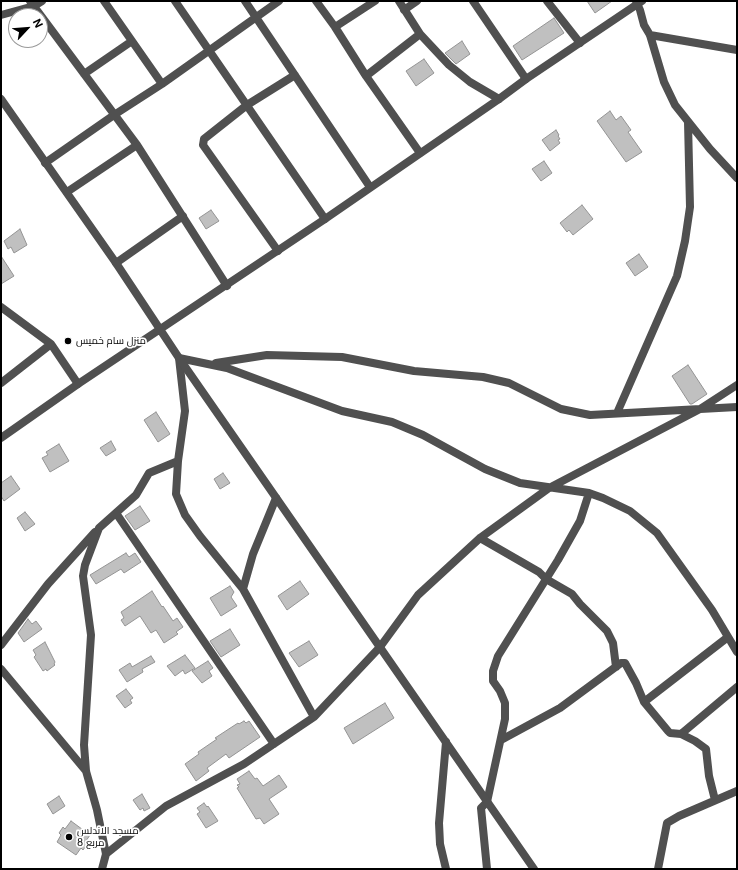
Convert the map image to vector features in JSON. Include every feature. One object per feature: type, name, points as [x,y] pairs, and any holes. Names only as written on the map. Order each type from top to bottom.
[{"type":"street","points":[[1,15],[32,3],[42,1]]},
{"type":"street","points":[[104,1],[162,84]]},
{"type":"street","points":[[175,1],[325,219]]},
{"type":"street","points":[[245,1],[370,187]]},
{"type":"street","points":[[45,163],[162,84],[279,1]]},
{"type":"street","points":[[316,1],[420,153]]},
{"type":"street","points":[[335,27],[375,1]]},
{"type":"street","points":[[399,1],[420,34],[459,74],[499,99]]},
{"type":"street","points":[[404,10],[417,1]]},
{"type":"street","points":[[473,1],[526,79]]},
{"type":"street","points":[[547,1],[580,43]]},
{"type":"street","points":[[1,438],[78,384],[227,286],[325,219],[638,2],[644,25],[650,35],[664,82],[675,105],[688,122],[736,176]]},
{"type":"street","points":[[32,3],[137,145],[227,286]]},
{"type":"street","points":[[366,76],[420,34]]},
{"type":"street","points":[[650,35],[737,50]]},
{"type":"street","points":[[84,74],[132,41]]},
{"type":"street","points":[[278,251],[203,145],[204,140],[247,105],[295,76]]},
{"type":"street","points":[[2,103],[67,192],[179,358],[534,869]]},
{"type":"street","points":[[617,413],[679,269],[690,207],[688,122]]},
{"type":"street","points":[[67,192],[137,145]]},
{"type":"street","points":[[116,263],[183,216]]},
{"type":"street","points":[[1,307],[51,344],[78,384]]},
{"type":"street","points":[[1,383],[51,344]]},
{"type":"street","points":[[210,364],[268,355],[342,358],[414,371],[482,377],[509,382],[561,409],[590,415],[737,407]]},
{"type":"street","points":[[179,358],[227,368],[342,410],[392,422],[423,435],[485,469],[520,483],[590,493],[630,511],[657,533],[712,610],[737,652]]},
{"type":"street","points":[[179,358],[185,410],[178,461],[176,494],[186,515],[200,536],[243,589],[314,716]]},
{"type":"street","points":[[106,854],[166,806],[244,764],[314,716],[380,647],[418,595],[480,538],[549,488],[700,409],[737,385]]},
{"type":"street","points":[[1,645],[48,584],[99,528],[136,495],[148,473],[178,461]]},
{"type":"street","points":[[487,869],[482,808],[487,802],[505,720],[505,703],[500,691],[493,681],[493,671],[498,656],[580,521],[590,493]]},
{"type":"street","points":[[243,589],[253,554],[276,498]]},
{"type":"street","points":[[116,513],[274,744]]},
{"type":"street","points":[[99,528],[85,565],[83,576],[91,635],[84,745],[86,772],[97,810],[106,854],[102,869]]},
{"type":"street","points":[[480,538],[539,572],[546,579],[572,594],[607,631],[613,643],[616,666]]},
{"type":"street","points":[[644,702],[728,637]]},
{"type":"street","points":[[501,740],[560,708],[616,666],[621,663],[625,663],[628,666],[644,702],[668,732],[681,734],[706,749],[715,800]]},
{"type":"street","points":[[1,669],[86,772]]},
{"type":"street","points":[[681,734],[737,688]]},
{"type":"street","points":[[446,742],[439,823],[440,844],[446,869]]},
{"type":"street","points":[[658,869],[667,823],[679,816],[737,791]]},
{"type":"building","points":[[587,1],[612,1],[595,13]]},
{"type":"building","points":[[554,18],[564,33],[522,60],[513,46]]},
{"type":"building","points":[[462,41],[470,54],[456,64],[445,53]]},
{"type":"building","points":[[424,59],[434,73],[416,86],[406,71]]},
{"type":"building","points":[[610,111],[616,120],[621,116],[631,130],[628,132],[642,152],[626,162],[597,121]]},
{"type":"building","points":[[556,130],[559,135],[558,136],[560,139],[558,140],[560,143],[550,151],[542,140]]},
{"type":"building","points":[[544,161],[552,173],[541,181],[532,169]]},
{"type":"building","points":[[582,205],[593,219],[573,235],[569,230],[567,232],[560,223]]},
{"type":"building","points":[[211,210],[219,221],[206,229],[199,218]]},
{"type":"building","points":[[20,229],[27,245],[14,253],[11,247],[8,249],[4,241]]},
{"type":"building","points":[[639,254],[648,267],[635,276],[626,263]]},
{"type":"building","points":[[1,256],[14,276],[1,284]]},
{"type":"building","points":[[688,365],[707,394],[692,404],[690,404],[672,376]]},
{"type":"building","points":[[156,412],[170,434],[158,442],[144,420]]},
{"type":"building","points":[[111,441],[116,450],[106,456],[100,448]]},
{"type":"building","points":[[59,444],[69,461],[50,472],[42,458],[48,455],[46,452]]},
{"type":"building","points":[[223,473],[230,483],[220,489],[214,479]]},
{"type":"building","points":[[11,476],[20,489],[4,501],[1,496],[1,483]]},
{"type":"building","points":[[140,506],[150,521],[135,530],[125,516]]},
{"type":"building","points":[[25,512],[35,524],[25,531],[17,518]]},
{"type":"building","points":[[126,553],[129,557],[135,553],[141,562],[124,573],[121,569],[96,584],[90,575]]},
{"type":"building","points":[[300,581],[309,594],[287,610],[278,596]]},
{"type":"building","points":[[230,586],[234,592],[231,597],[237,606],[221,616],[210,598]]},
{"type":"building","points":[[152,591],[173,621],[177,618],[183,627],[176,632],[178,634],[164,643],[156,630],[151,633],[140,616],[125,626],[121,620],[124,618],[121,612]]},
{"type":"building","points":[[28,619],[32,624],[36,621],[42,629],[24,642],[18,633]]},
{"type":"building","points":[[230,629],[240,645],[221,657],[210,641]]},
{"type":"building","points":[[309,641],[318,655],[299,667],[289,653]]},
{"type":"building","points":[[45,642],[55,665],[47,671],[46,669],[43,671],[34,657],[36,655],[33,650]]},
{"type":"building","points":[[185,655],[195,668],[185,674],[183,670],[175,676],[167,666]]},
{"type":"building","points":[[151,656],[155,662],[142,669],[143,672],[127,682],[119,670],[130,663],[132,667]]},
{"type":"building","points":[[208,661],[213,668],[209,671],[212,676],[202,683],[192,671]]},
{"type":"building","points":[[126,689],[133,698],[130,700],[132,703],[125,708],[116,696]]},
{"type":"building","points":[[385,703],[394,718],[353,744],[344,728]]},
{"type":"building","points":[[244,721],[246,723],[249,721],[260,737],[229,758],[226,754],[207,768],[209,771],[196,781],[185,764],[199,754],[198,752],[217,739],[215,738],[238,723],[239,724]]},
{"type":"building","points":[[249,771],[263,786],[279,775],[287,787],[269,799],[279,814],[264,824],[260,818],[256,819],[237,788],[239,787],[237,785],[240,784],[237,779]]},
{"type":"building","points":[[142,794],[150,808],[144,811],[143,808],[140,810],[133,800]]},
{"type":"building","points":[[59,796],[65,806],[53,814],[47,804]]},
{"type":"building","points":[[204,803],[207,807],[208,806],[218,821],[206,828],[197,814],[200,812],[197,808]]},
{"type":"building","points":[[71,821],[90,835],[86,841],[88,843],[83,850],[81,848],[76,855],[57,842],[61,835],[59,833],[63,827],[65,829]]},
{"type":"place","name":"منزل سام خميس","points":[[68,341]]},
{"type":"place","name":"مسجد الاندلس مربع 8","points":[[69,837]]}]
